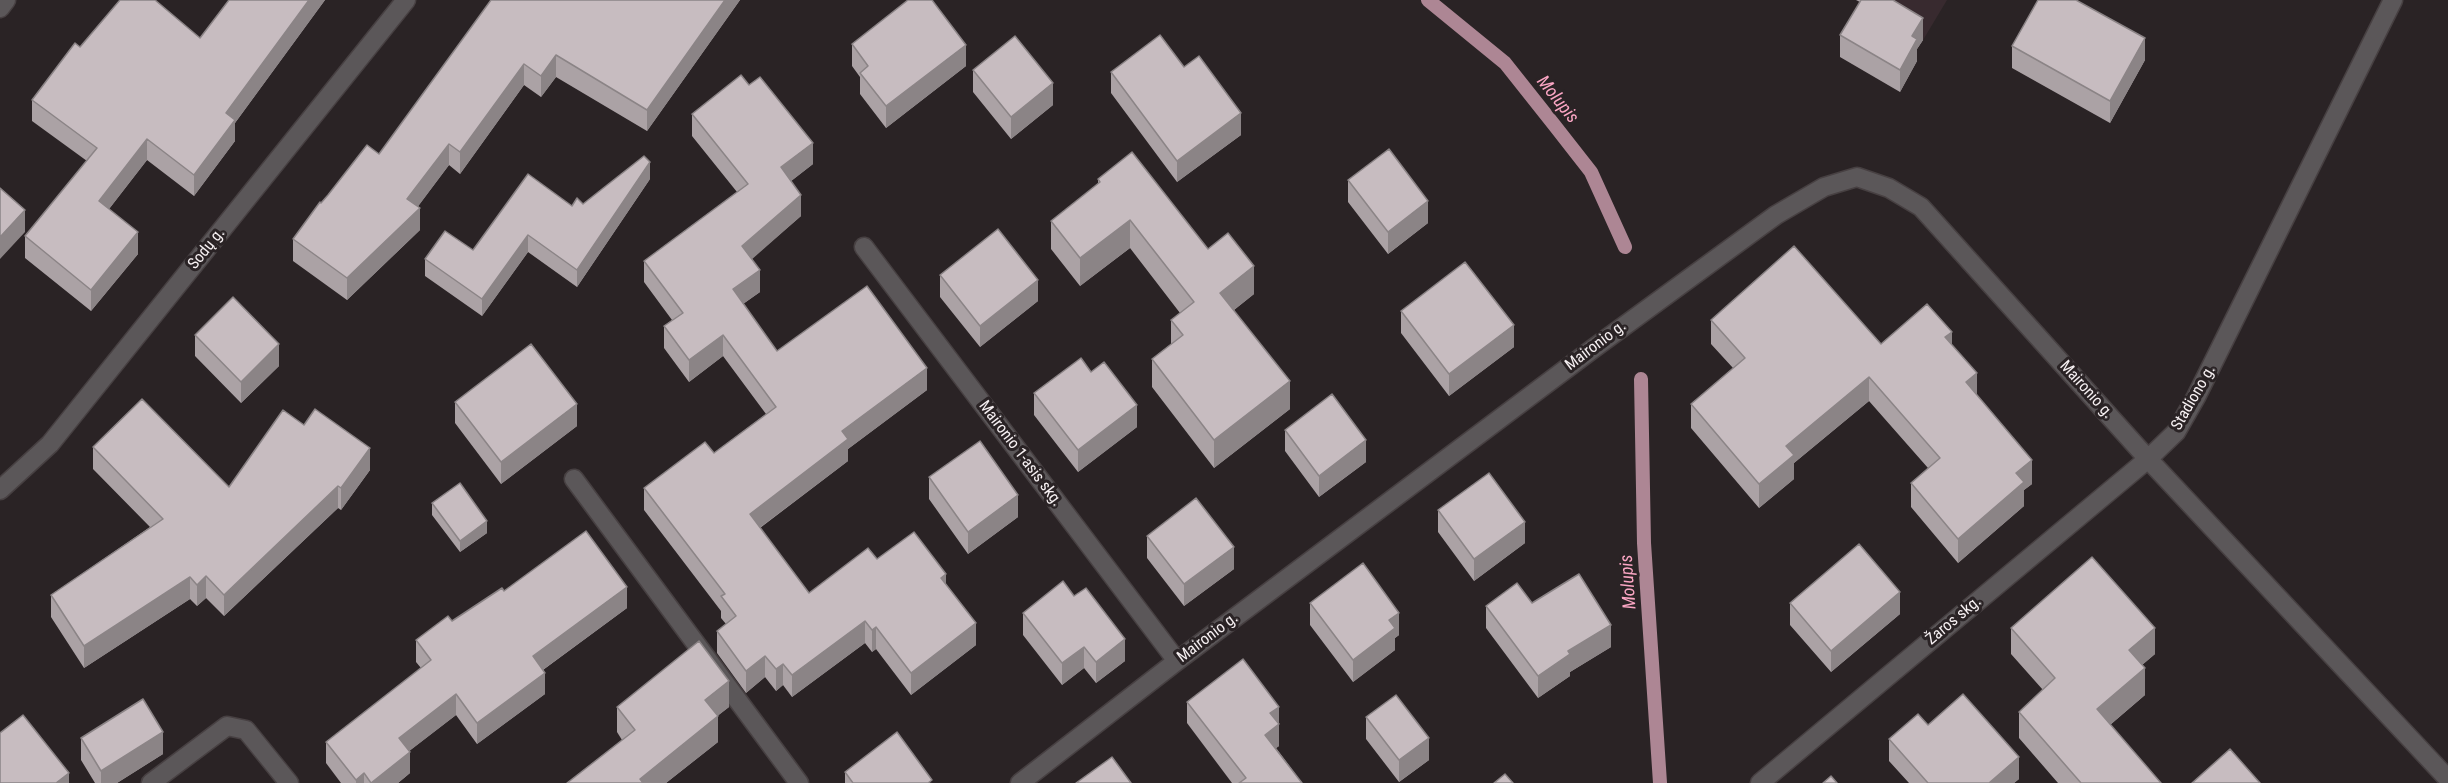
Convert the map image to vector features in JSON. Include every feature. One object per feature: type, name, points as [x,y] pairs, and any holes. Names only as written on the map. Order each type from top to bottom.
[{"type":"street","points":[[0,8],[6,0]]},
{"type":"street","name":"Sodų g.","points":[[0,490],[50,444],[406,0]]},
{"type":"street","name":"Stadiono g.","points":[[2148,459],[2176,432],[2196,397],[2393,0]]},
{"type":"street","name":"Maironio g.","points":[[1020,783],[1177,661],[1594,348],[1776,215],[1824,187],[1857,177],[1889,188],[1921,207],[2148,459]]},
{"type":"street","name":"Maironio 1-asis skg.","points":[[864,247],[1177,661]]},
{"type":"street","points":[[2148,459],[2443,779]]},
{"type":"street","name":"Žaros skg.","points":[[1760,783],[2148,459]]},
{"type":"street","points":[[574,479],[800,783]]},
{"type":"street","points":[[151,783],[227,726],[246,730],[289,783]]},
{"type":"shaded area","points":[[1856,0],[1947,0],[1923,40]]},
{"type":"building","points":[[120,0],[155,0],[200,38],[229,0],[309,0],[226,113],[235,120],[194,175],[147,139],[99,201],[138,232],[91,290],[25,236],[97,148],[32,100],[75,43],[80,47]]},
{"type":"building","points":[[491,0],[725,0],[647,110],[556,55],[541,76],[524,64],[460,152],[449,144],[407,199],[420,208],[347,278],[293,239],[367,145],[379,154]]},
{"type":"building","points":[[908,0],[932,0],[966,45],[886,106],[860,73],[868,66],[852,44]]},
{"type":"building","points":[[1861,0],[1893,0],[1923,18],[1912,36],[1917,39],[1900,70],[1840,35]]},
{"type":"building","points":[[2038,0],[2076,0],[2145,38],[2110,101],[2012,46]]},
{"type":"building","points":[[1160,35],[1184,67],[1199,56],[1241,113],[1177,161],[1111,72]]},
{"type":"building","points":[[1015,36],[1053,83],[1011,117],[973,70]]},
{"type":"building","points":[[741,75],[749,85],[760,77],[813,143],[781,167],[801,195],[742,246],[760,270],[733,289],[777,351],[867,286],[927,368],[842,431],[848,439],[750,514],[809,593],[868,548],[877,559],[914,532],[946,574],[941,578],[976,623],[911,673],[876,627],[872,630],[865,621],[792,675],[783,664],[776,669],[765,656],[746,671],[717,631],[736,616],[721,596],[725,594],[644,488],[705,442],[714,453],[776,407],[723,335],[689,360],[664,326],[683,313],[644,261],[748,184],[692,114]]},
{"type":"building","points":[[1389,149],[1428,201],[1388,232],[1348,180]]},
{"type":"building","points":[[1132,152],[1208,249],[1228,233],[1254,266],[1220,293],[1290,381],[1214,440],[1152,359],[1183,335],[1171,320],[1194,302],[1130,220],[1080,258],[1051,221],[1100,182],[1098,179]]},
{"type":"building","points":[[644,156],[650,162],[577,270],[528,235],[482,299],[425,259],[445,231],[473,250],[528,174],[572,206],[577,198],[583,204]]},
{"type":"building","points":[[0,188],[25,210],[0,237]]},
{"type":"building","points":[[998,229],[1038,280],[980,326],[940,275]]},
{"type":"building","points":[[1794,246],[1881,344],[1927,304],[1952,332],[1945,337],[1977,373],[1966,382],[2032,460],[2016,473],[2024,482],[1958,539],[1911,483],[1940,458],[1869,377],[1786,446],[1794,455],[1759,484],[1691,404],[1745,358],[1711,320]]},
{"type":"building","points":[[1465,262],[1514,325],[1449,374],[1401,311]]},
{"type":"building","points":[[233,297],[279,344],[241,382],[195,335]]},
{"type":"building","points":[[531,344],[577,404],[501,462],[455,402]]},
{"type":"building","points":[[1081,358],[1091,372],[1104,362],[1137,405],[1078,450],[1034,393]]},
{"type":"building","points":[[1332,394],[1366,440],[1319,476],[1285,430]]},
{"type":"building","points":[[142,399],[229,487],[283,410],[304,425],[315,409],[370,448],[341,488],[338,486],[224,595],[206,576],[197,585],[190,577],[84,646],[51,595],[163,519],[93,447]]},
{"type":"building","points":[[980,441],[1018,495],[968,532],[929,477]]},
{"type":"building","points":[[1489,473],[1525,522],[1474,559],[1438,510]]},
{"type":"building","points":[[460,483],[487,521],[460,541],[432,503]]},
{"type":"building","points":[[1196,498],[1234,547],[1184,584],[1147,536]]},
{"type":"building","points":[[586,531],[627,587],[533,656],[545,673],[477,723],[456,694],[399,738],[410,752],[371,783],[364,773],[356,780],[326,742],[431,660],[416,640],[448,616],[452,621],[502,588],[504,591]]},
{"type":"building","points":[[1859,544],[1900,592],[1831,651],[1790,603]]},
{"type":"building","points":[[2092,557],[2155,628],[2129,650],[2145,668],[2097,709],[2161,783],[2081,783],[2019,712],[2055,678],[2011,628]]},
{"type":"building","points":[[1363,563],[1399,613],[1389,620],[1395,628],[1353,660],[1310,603]]},
{"type":"building","points":[[1579,574],[1611,625],[1568,651],[1570,654],[1538,676],[1486,606],[1517,583],[1532,603]]},
{"type":"building","points":[[1063,581],[1074,596],[1086,588],[1125,639],[1096,662],[1084,647],[1062,663],[1023,613]]},
{"type":"building","points":[[699,641],[729,681],[705,700],[718,716],[640,779],[643,783],[567,783],[635,730],[617,707]]},
{"type":"building","points":[[1243,659],[1279,707],[1270,713],[1279,724],[1265,735],[1302,783],[1239,783],[1246,778],[1187,702]]},
{"type":"building","points":[[1963,694],[2019,757],[1989,783],[1928,783],[1889,739],[1918,714],[1928,725]]},
{"type":"building","points":[[1396,695],[1429,738],[1399,760],[1366,717]]},
{"type":"building","points":[[143,699],[163,732],[101,771],[81,738]]},
{"type":"building","points":[[23,715],[69,773],[56,783],[0,783],[0,733]]},
{"type":"building","points":[[897,732],[932,780],[928,783],[853,783],[845,772]]},
{"type":"building","points":[[2230,749],[2260,783],[2192,783]]},
{"type":"building","points":[[1112,757],[1131,783],[1076,783]]},
{"type":"building","points":[[1505,774],[1513,783],[1494,783]]},
{"type":"building","points":[[1831,776],[1837,783],[1823,783]]},
{"type":"waterway","name":"Molupis","points":[[1428,0],[1505,63],[1591,172],[1625,247]]},
{"type":"waterway","name":"Molupis","points":[[1641,379],[1644,543],[1660,783]]}]
